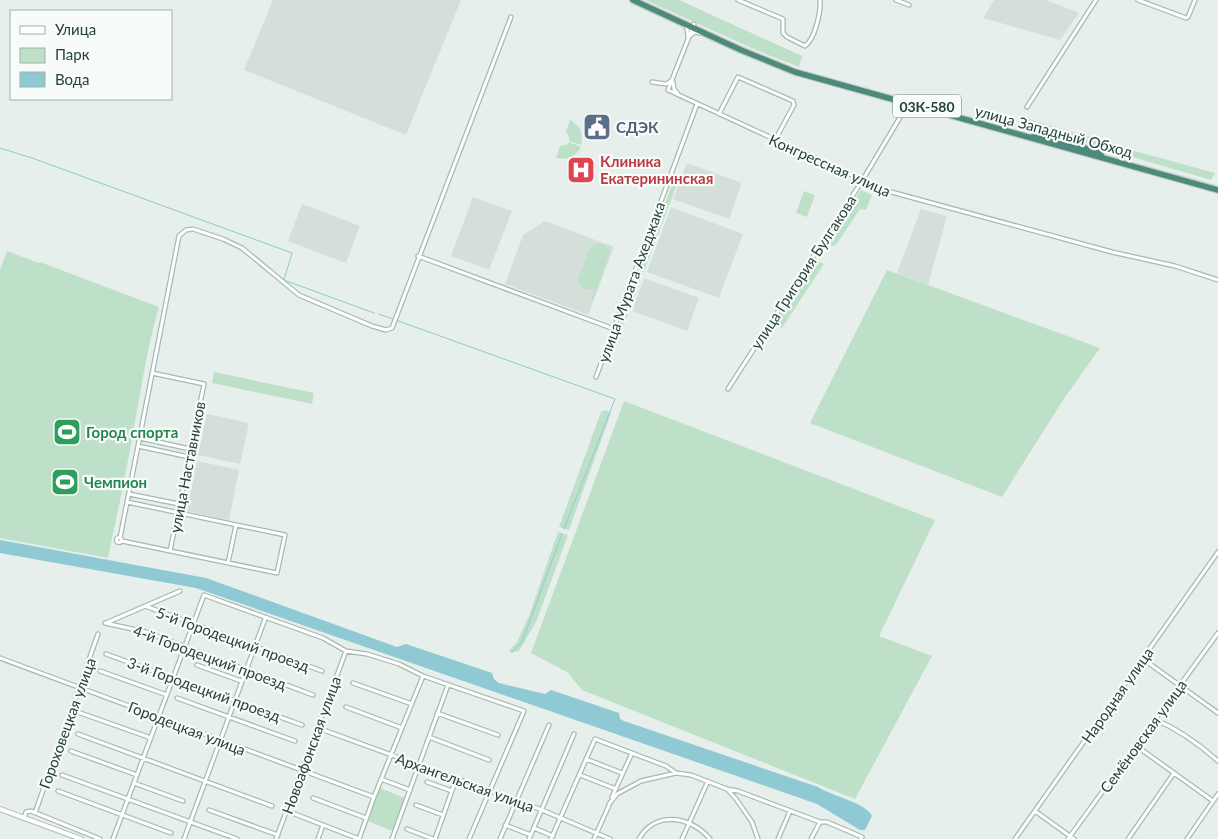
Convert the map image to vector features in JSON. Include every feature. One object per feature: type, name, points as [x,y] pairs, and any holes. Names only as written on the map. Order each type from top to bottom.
[{"type":"highway","name":"улица Западный Обход","points":[[632,0],[758,55],[802,71],[1218,189]]},
{"type":"highway","name":"улица Западный Обход","points":[[641,0],[780,67],[1218,189]]},
{"type":"street","points":[[632,0],[686,27],[688,37]]},
{"type":"street","points":[[738,0],[783,19],[786,37],[805,46],[808,44],[816,26],[820,0]]},
{"type":"street","points":[[896,0],[910,6]]},
{"type":"street","points":[[1027,107],[1096,0]]},
{"type":"street","points":[[1138,0],[1186,18],[1195,0]]},
{"type":"street","points":[[128,502],[285,535],[277,573],[121,539],[178,236],[186,230],[193,229],[242,248],[299,295],[386,330],[392,328],[510,17]]},
{"type":"street","points":[[652,82],[666,84],[672,79],[693,26]]},
{"type":"street","points":[[688,37],[698,32],[744,54],[780,67]]},
{"type":"street","points":[[719,114],[738,77],[793,101],[794,105],[776,140]]},
{"type":"street","points":[[672,79],[674,88],[681,96]]},
{"type":"street","name":"Конгрессная улица","points":[[672,79],[668,90],[862,181],[896,194],[1175,266],[1218,280]]},
{"type":"street","name":"улица Мурата Ахеджака","points":[[596,377],[697,104]]},
{"type":"street","name":"улица Григория Булгакова","points":[[728,389],[862,181],[908,104]]},
{"type":"street","points":[[418,256],[614,328]]},
{"type":"street","name":"улица Наставников","points":[[152,373],[204,384],[170,551]]},
{"type":"street","points":[[140,438],[190,449]]},
{"type":"street","points":[[138,446],[189,457]]},
{"type":"street","points":[[129,494],[179,504]]},
{"type":"street","points":[[228,563],[236,525]]},
{"type":"street","name":"Народная улица","points":[[1015,839],[1218,552]]},
{"type":"street","points":[[145,606],[180,591]]},
{"type":"street","points":[[113,839],[204,595],[266,619],[323,638],[346,651],[367,654],[391,661],[424,676],[524,711],[470,839]]},
{"type":"street","name":"4-й Городецкий проезд","points":[[145,606],[105,623],[146,632],[313,695]]},
{"type":"street","name":"5-й Городецкий проезд","points":[[145,606],[322,671]]},
{"type":"street","points":[[184,839],[241,681],[266,619]]},
{"type":"street","name":"Гороховецкая улица","points":[[34,813],[98,634]]},
{"type":"street","name":"Семёновская улица","points":[[1069,838],[1154,719],[1218,634]]},
{"type":"street","name":"Новоафонская улица","points":[[277,837],[346,651]]},
{"type":"street","name":"3-й Городецкий проезд","points":[[106,654],[302,725]]},
{"type":"street","name":"Городецкая улица","points":[[0,658],[374,797]]},
{"type":"street","points":[[1143,659],[1218,713]]},
{"type":"street","points":[[197,665],[241,681]]},
{"type":"street","points":[[100,671],[167,695]]},
{"type":"street","points":[[287,811],[359,839],[381,779],[424,676]]},
{"type":"street","points":[[353,683],[412,704]]},
{"type":"street","points":[[392,839],[448,684]]},
{"type":"street","points":[[177,698],[295,741]]},
{"type":"street","points":[[346,707],[402,728]]},
{"type":"street","points":[[72,710],[151,738]]},
{"type":"street","points":[[437,713],[498,736]]},
{"type":"street","points":[[1154,719],[1178,730],[1195,741],[1218,761]]},
{"type":"street","points":[[500,839],[549,725]]},
{"type":"street","name":"Архангельская улица","points":[[318,728],[542,810],[610,839]]},
{"type":"street","points":[[78,734],[272,806]]},
{"type":"street","points":[[506,825],[530,837],[574,734]]},
{"type":"street","points":[[429,737],[489,760]]},
{"type":"street","points":[[534,828],[552,837],[595,738],[666,766],[676,773]]},
{"type":"street","points":[[1136,745],[1213,801]]},
{"type":"street","points":[[71,751],[137,775]]},
{"type":"street","points":[[594,839],[632,753]]},
{"type":"street","points":[[586,759],[622,773]]},
{"type":"street","points":[[609,804],[617,794],[641,781],[676,773],[691,775],[820,822],[827,822],[862,838]]},
{"type":"street","points":[[1128,839],[1174,773]]},
{"type":"street","points":[[580,774],[616,789]]},
{"type":"street","points":[[62,775],[237,839]]},
{"type":"street","points":[[381,779],[410,790]]},
{"type":"street","points":[[407,829],[434,839],[456,779]]},
{"type":"street","points":[[682,839],[708,781]]},
{"type":"street","points":[[428,782],[452,791]]},
{"type":"street","points":[[134,783],[183,801]]},
{"type":"street","points":[[727,789],[752,822],[758,839]]},
{"type":"street","points":[[58,791],[171,833]]},
{"type":"street","points":[[1187,839],[1218,794]]},
{"type":"street","points":[[313,798],[366,818]]},
{"type":"street","points":[[416,805],[443,815]]},
{"type":"street","points":[[0,809],[81,839]]},
{"type":"street","points":[[209,810],[277,837]]},
{"type":"street","points":[[778,839],[790,811]]},
{"type":"street","points":[[1035,811],[1069,838],[1074,839]]},
{"type":"street","points":[[24,818],[26,812],[34,813],[98,839]]},
{"type":"street","points":[[639,839],[648,828],[662,820],[671,819],[689,822],[701,829],[710,839]]},
{"type":"street","points":[[811,839],[820,822]]},
{"type":"street","points":[[318,839],[323,825]]},
{"type":"shaded area","points":[[273,0],[461,0],[406,135],[244,70]]},
{"type":"shaded area","points":[[994,0],[1046,0],[1079,13],[1060,40],[983,18]]},
{"type":"shaded area","points":[[687,163],[742,183],[729,219],[673,199]]},
{"type":"shaded area","points":[[473,197],[512,211],[489,270],[451,256]]},
{"type":"shaded area","points":[[302,204],[360,226],[346,263],[288,241]]},
{"type":"shaded area","points":[[671,207],[743,234],[719,298],[647,272]]},
{"type":"shaded area","points":[[921,209],[947,216],[928,285],[897,273]]},
{"type":"shaded area","points":[[545,221],[614,247],[588,315],[505,284],[523,235]]},
{"type":"shaded area","points":[[644,278],[699,298],[687,331],[632,311]]},
{"type":"shaded area","points":[[207,414],[249,423],[240,464],[198,455]]},
{"type":"shaded area","points":[[197,461],[239,470],[229,520],[187,511]]},
{"type":"green space","points":[[645,0],[679,0],[802,56],[799,67],[763,53]]},
{"type":"green space","points":[[1021,117],[1108,142],[1105,149],[1018,124]]},
{"type":"green space","points":[[570,120],[580,131],[581,145],[569,141],[569,136],[566,132]]},
{"type":"green space","points":[[569,142],[581,147],[577,153],[564,159],[556,158],[560,146],[566,145]]},
{"type":"green space","points":[[1124,148],[1215,173],[1211,180],[1122,154]]},
{"type":"green space","points":[[675,177],[679,179],[615,348],[611,347]]},
{"type":"green space","points":[[861,190],[872,195],[866,210],[860,209],[836,245],[828,244],[827,242]]},
{"type":"green space","points":[[804,191],[815,195],[807,217],[796,213]]},
{"type":"green space","points":[[599,243],[605,245],[609,250],[612,247],[593,300],[591,299],[595,289],[589,290],[584,288],[580,285],[578,279],[590,248]]},
{"type":"green space","name":"Город спорта","points":[[7,251],[159,307],[149,348],[108,558],[0,538],[0,270]]},
{"type":"green space","points":[[815,260],[824,264],[782,328],[774,327],[773,324]]},
{"type":"green space","points":[[887,270],[1100,348],[1063,400],[1002,497],[810,423]]},
{"type":"green space","points":[[214,372],[314,393],[312,404],[212,383]]},
{"type":"green space","points":[[624,401],[935,520],[879,636],[932,656],[855,799],[582,690],[567,672],[531,653]]},
{"type":"green space","points":[[606,410],[611,413],[569,530],[559,527],[601,412]]},
{"type":"green space","points":[[558,532],[568,535],[536,622],[519,651],[511,653],[509,651],[517,642],[529,616]]},
{"type":"green space","points":[[380,788],[405,798],[393,831],[367,821]]},
{"type":"water","points":[[0,540],[206,578],[397,647],[406,644],[492,673],[494,679],[499,683],[545,694],[551,690],[619,713],[620,719],[624,721],[818,787],[855,803],[868,811],[872,816],[865,830],[860,830],[817,804],[196,588],[0,553]]},
{"type":"waterway","points":[[0,148],[292,253],[284,280],[374,313]]},
{"type":"waterway","points":[[379,314],[615,399],[564,529]]},
{"type":"waterway","points":[[512,652],[522,642],[562,534]]},
{"type":"place","name":"СДЭК","points":[[597,127]]},
{"type":"place","name":"Клиника Екатерининская","points":[[581,170]]},
{"type":"place","name":"Город спорта","points":[[67,432]]},
{"type":"place","name":"Чемпион","points":[[65,482]]}]
